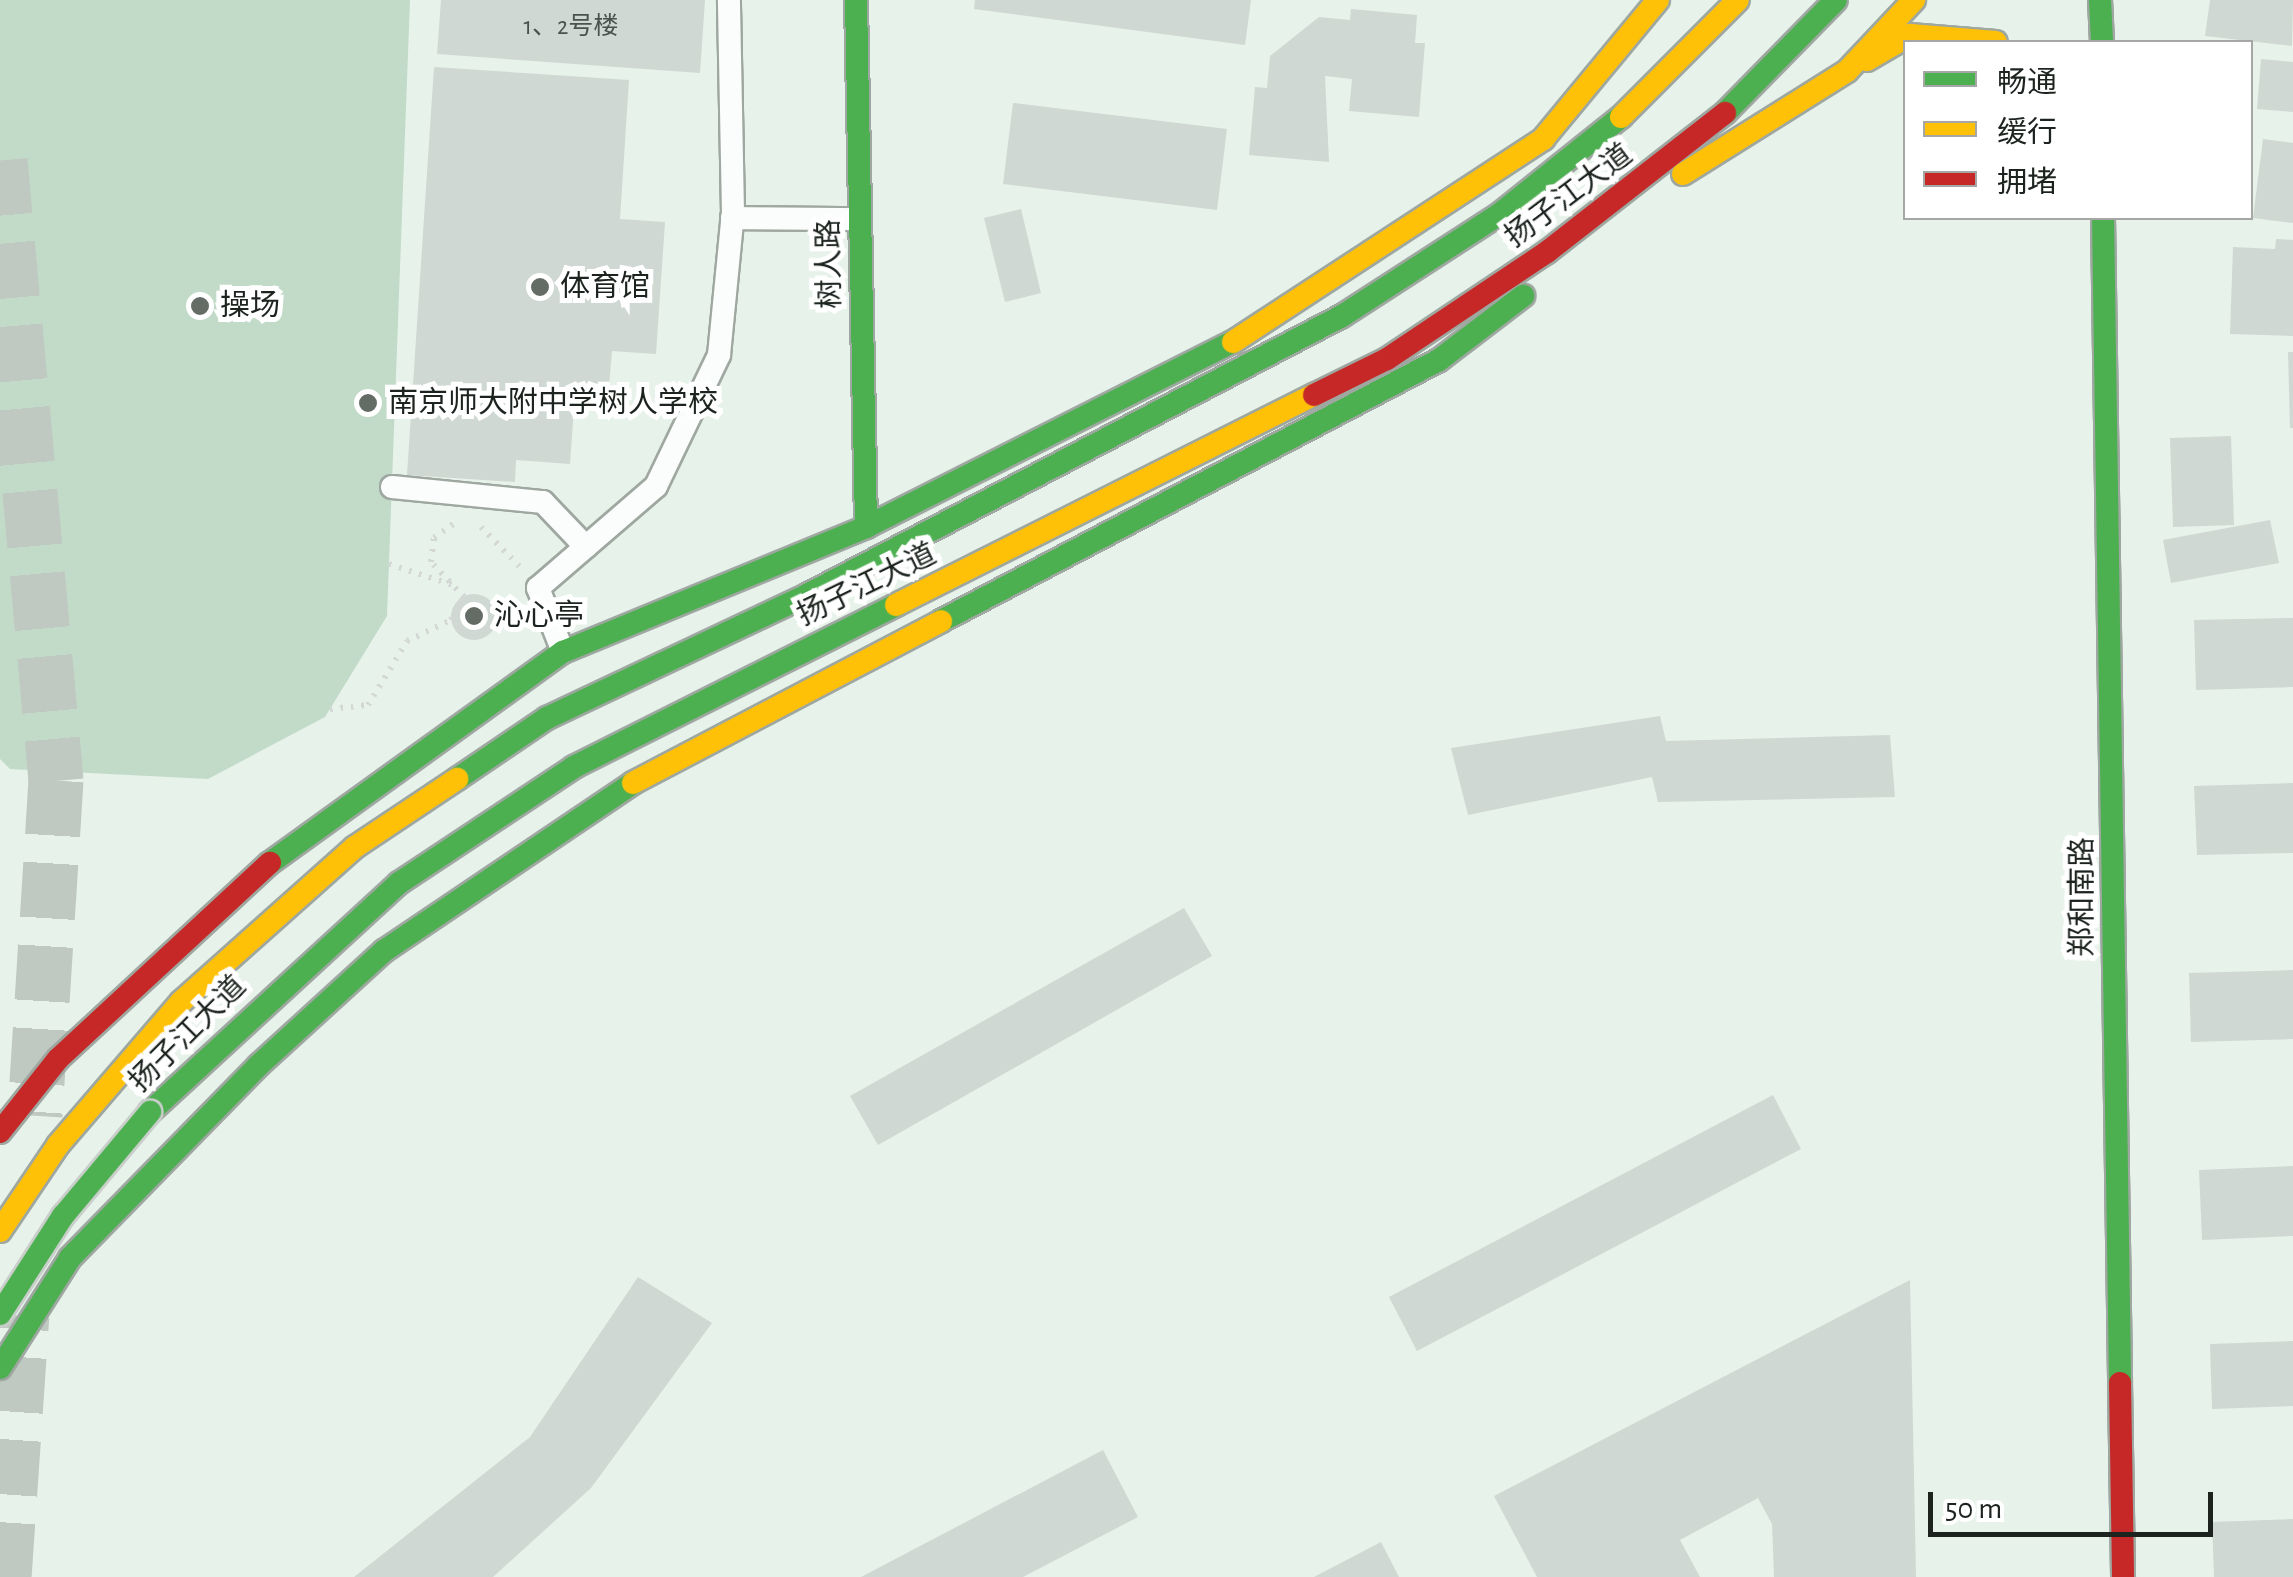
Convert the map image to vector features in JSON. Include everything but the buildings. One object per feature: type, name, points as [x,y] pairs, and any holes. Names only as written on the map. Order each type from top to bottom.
[{"type":"main road","name":"树人路","points":[[856,0],[866,527]]},
{"type":"main road","points":[[0,1132],[58,1059],[300,835],[563,652],[866,527],[1225,347],[1543,139],[1658,0]]},
{"type":"main road","name":"扬子江大道","points":[[0,1231],[58,1145],[180,1002],[356,847],[547,718],[808,594],[1342,316],[1501,213],[1665,81],[1738,0]]},
{"type":"main road","name":"扬子江大道","points":[[0,1314],[64,1216],[150,1112],[241,1018],[399,883],[574,767],[1387,359],[1548,252],[1719,120],[1836,0]]},
{"type":"main road","points":[[1846,71],[1914,0]]},
{"type":"main road","points":[[2100,0],[2102,40]]},
{"type":"main road","points":[[0,1368],[70,1258],[259,1065],[384,951],[585,808],[1439,360],[1708,154],[1910,35],[1971,40]]},
{"type":"main road","name":"郑和南路","points":[[2103,220],[2124,1577]]},
{"type":"lane","points":[[563,652],[538,588],[656,486],[719,355],[732,218],[729,0]]},
{"type":"lane","points":[[732,218],[859,219]]},
{"type":"lane","points":[[392,488],[543,502],[586,547]]},
{"type":"path","points":[[330,708],[368,705],[408,641],[451,620],[464,597],[431,562],[434,538],[456,522],[482,527],[538,588]]},
{"type":"path","points":[[389,564],[453,585]]},
{"type":"green space","name":"操场","points":[[0,0],[410,0],[387,616],[325,717],[208,779],[10,769],[0,759]]},
{"type":"tunnel","points":[[0,160],[56,780],[35,1115]]},
{"type":"tunnel","points":[[4,1577],[22,1316]]},
{"type":"traffic: fast","points":[[856,0],[866,527]]},
{"type":"traffic: fast","points":[[1725,113],[1836,0]]},
{"type":"traffic: fast","points":[[2100,0],[2102,40]]},
{"type":"traffic: fast","points":[[457,779],[547,718],[809,594],[1342,316],[1501,213],[1621,117]]},
{"type":"traffic: fast","points":[[2103,220],[2120,1383]]},
{"type":"traffic: fast","points":[[941,621],[1439,360],[1523,296]]},
{"type":"traffic: fast","points":[[270,863],[563,652],[866,527],[1233,342]]},
{"type":"traffic: fast","points":[[150,1112],[399,883],[574,767],[896,605]]},
{"type":"traffic: fast","points":[[0,1368],[70,1258],[259,1065],[384,951],[633,783]]},
{"type":"traffic: fast","points":[[0,1314],[63,1216],[150,1112]]},
{"type":"traffic: slow","points":[[1233,342],[1543,139],[1658,0]]},
{"type":"traffic: slow","points":[[1621,117],[1738,0]]},
{"type":"traffic: slow","points":[[1683,174],[1847,71],[1914,0]]},
{"type":"traffic: slow","points":[[1867,60],[1910,35],[1971,40]]},
{"type":"traffic: slow","points":[[896,605],[1314,395]]},
{"type":"traffic: slow","points":[[633,783],[941,621]]},
{"type":"traffic: slow","points":[[0,1231],[58,1145],[181,1002],[355,847],[457,779]]},
{"type":"traffic: jam","points":[[1314,395],[1387,359],[1547,252],[1725,113]]},
{"type":"traffic: jam","points":[[0,1132],[58,1059],[270,863]]},
{"type":"traffic: jam","points":[[2120,1383],[2123,1577]]},
{"type":"place","name":"体育馆","points":[[540,287]]},
{"type":"place","name":"操场","points":[[200,306]]},
{"type":"place","name":"南京师大附中学树人学校","points":[[368,403]]},
{"type":"place","name":"沁心亭","points":[[474,616]]}]
